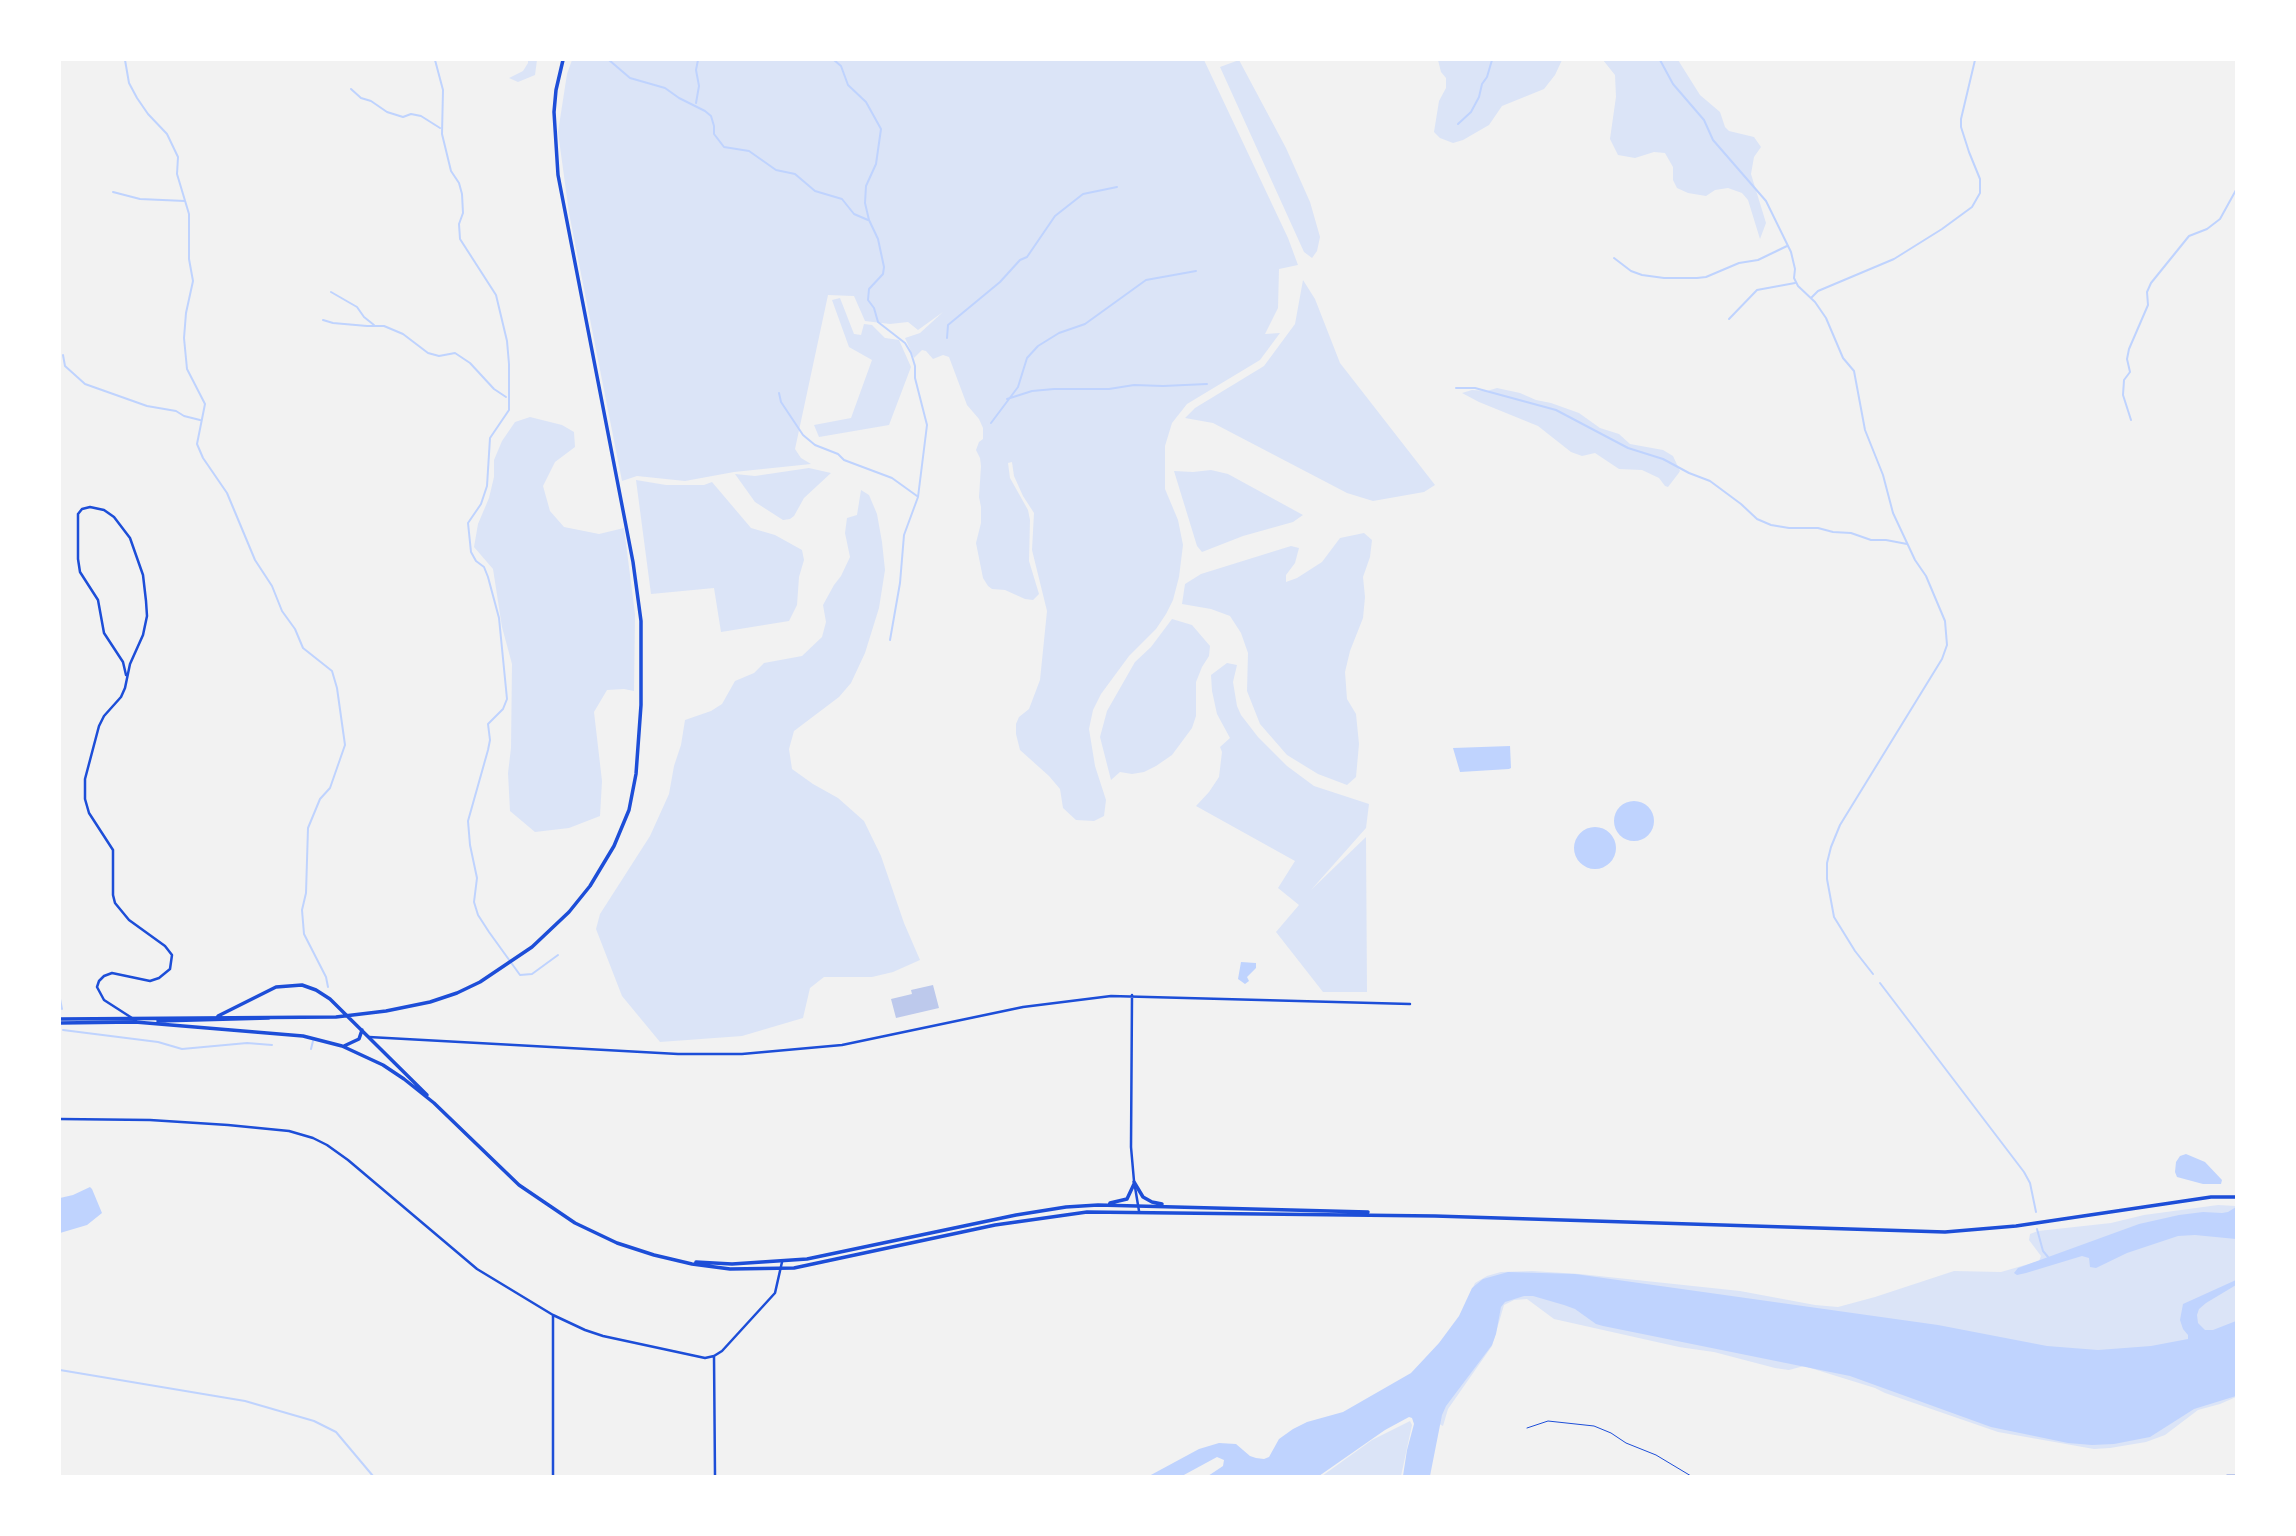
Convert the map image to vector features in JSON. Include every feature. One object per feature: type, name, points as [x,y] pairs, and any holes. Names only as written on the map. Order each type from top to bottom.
[{"type":"main road","points":[[134,1020],[336,1017],[409,1007],[457,993],[494,975],[532,947],[569,912],[598,874],[621,832],[634,789],[642,705],[640,606],[558,175],[554,112],[563,60]]},
{"type":"main road","points":[[216,1017],[276,987],[302,985],[322,993],[507,1175],[558,1213],[617,1243],[680,1261],[730,1269],[781,1270],[821,1264],[923,1239],[1022,1220],[1087,1212],[1405,1215]]},
{"type":"main road","points":[[60,1021],[292,1017]]},
{"type":"main road","points":[[134,1020],[303,1036],[342,1046],[392,1070],[434,1103]]},
{"type":"main road","points":[[342,1046],[359,1039],[362,1030]]},
{"type":"main road","points":[[680,1261],[732,1264],[807,1259],[1017,1215],[1126,1199],[1134,1182]]},
{"type":"main road","points":[[1134,1182],[1140,1193],[1149,1200],[1178,1206]]},
{"type":"main road","points":[[1098,1205],[1945,1232],[2017,1226],[2189,1200],[2236,1197]]},
{"type":"street","points":[[126,675],[122,662],[104,633],[98,600],[80,572],[78,514],[82,509],[90,507],[104,510],[125,528],[143,575],[147,616],[121,697],[99,726],[87,767],[85,790],[89,813],[113,850],[115,903],[129,920],[172,955],[170,969],[150,982],[112,973],[103,976],[99,981],[97,988],[104,1000],[134,1020]]},
{"type":"street","points":[[369,1037],[678,1054],[752,1053],[842,1045],[1023,1007],[1076,999],[1132,995],[1410,1004]]},
{"type":"street","points":[[1132,995],[1131,1147],[1139,1211]]},
{"type":"street","points":[[60,1119],[150,1120],[228,1125],[289,1131],[313,1138],[348,1160],[477,1269],[553,1315],[603,1336],[705,1358],[722,1351],[772,1298],[777,1289],[782,1262]]},
{"type":"street","points":[[553,1315],[553,1476]]},
{"type":"street","points":[[714,1356],[715,1476]]},
{"type":"street","points":[[2227,1476],[2236,1476]]},
{"type":"path","points":[[1527,1428],[1548,1421],[1594,1426],[1656,1455],[1691,1476]]},
{"type":"shaded area","points":[[528,60],[537,60],[535,75],[518,82],[509,78],[523,71]]},
{"type":"shaded area","points":[[572,60],[1204,60],[1288,238],[1298,265],[1279,269],[1278,308],[1265,334],[1280,333],[1260,360],[1187,404],[1172,423],[1165,446],[1165,489],[1178,520],[1183,545],[1179,577],[1166,614],[1156,629],[1129,656],[1101,694],[1093,710],[1089,729],[1095,766],[1106,800],[1104,816],[1094,821],[1076,820],[1063,808],[1060,789],[1020,750],[1016,724],[1019,717],[1029,709],[1040,680],[1047,611],[1032,550],[1034,513],[1014,476],[1012,462],[1008,463],[1010,478],[1028,510],[1030,520],[1029,561],[1039,594],[1033,600],[1005,590],[992,589],[983,578],[976,543],[981,523],[981,466],[976,450],[983,439],[983,428],[967,405],[949,357],[943,355],[933,359],[922,350],[914,358],[905,338],[920,333],[943,312],[918,330],[908,322],[890,324],[865,321],[854,296],[828,295],[795,449],[801,458],[811,464],[734,472],[685,481],[637,476],[622,481],[569,213],[558,132],[567,74]]},
{"type":"shaded area","points":[[1239,60],[1286,148],[1310,202],[1320,237],[1317,251],[1312,258],[1304,252],[1220,67]]},
{"type":"shaded area","points":[[1438,60],[1562,60],[1544,89],[1502,106],[1489,125],[1453,143],[1440,138],[1434,132],[1439,101],[1446,88],[1446,78],[1441,72]]},
{"type":"shaded area","points":[[1603,60],[1678,60],[1700,95],[1720,112],[1725,127],[1729,131],[1754,137],[1761,147],[1754,157],[1751,174],[1766,223],[1760,239],[1748,200],[1742,193],[1728,188],[1715,190],[1706,196],[1688,193],[1677,188],[1673,180],[1673,167],[1665,153],[1654,152],[1635,158],[1618,155],[1610,139],[1616,97],[1615,75]]},
{"type":"shaded area","points":[[1303,280],[1315,299],[1340,363],[1435,485],[1424,492],[1373,501],[1347,493],[1213,423],[1185,418],[1195,408],[1264,366],[1295,324]]},
{"type":"shaded area","points":[[840,298],[854,334],[861,335],[864,324],[872,325],[885,338],[899,340],[911,367],[889,425],[819,437],[814,425],[851,418],[872,360],[849,347],[832,300]]},
{"type":"shaded area","points":[[1497,388],[1579,413],[1600,428],[1619,434],[1630,444],[1663,450],[1673,456],[1680,471],[1668,487],[1665,486],[1659,478],[1642,470],[1619,469],[1595,453],[1582,456],[1571,452],[1538,426],[1462,393]]},
{"type":"shaded area","points":[[530,417],[562,425],[574,432],[575,447],[555,462],[543,486],[550,511],[564,527],[599,534],[624,528],[635,614],[634,691],[607,690],[594,712],[602,781],[600,816],[569,828],[535,832],[510,811],[508,773],[512,664],[502,627],[493,569],[474,547],[478,524],[494,477],[494,460],[502,441],[515,422]]},
{"type":"shaded area","points":[[809,468],[831,473],[804,498],[794,516],[783,520],[755,502],[735,474],[755,476]]},
{"type":"shaded area","points":[[1211,470],[1228,474],[1303,515],[1293,522],[1243,536],[1202,552],[1197,546],[1174,471]]},
{"type":"shaded area","points":[[636,480],[666,485],[704,485],[712,482],[751,528],[775,535],[802,550],[804,560],[799,577],[797,605],[789,621],[721,632],[714,588],[651,594]]},
{"type":"shaded area","points":[[861,490],[869,495],[877,514],[882,542],[885,570],[879,608],[865,653],[851,683],[839,697],[794,731],[789,749],[792,769],[838,798],[864,821],[881,856],[920,960],[893,972],[872,977],[824,977],[810,988],[803,1018],[742,1036],[660,1042],[622,996],[596,929],[600,914],[650,836],[669,794],[685,720],[722,704],[735,681],[754,673],[764,663],[802,656],[822,637],[826,622],[823,605],[850,557],[845,533],[847,518],[857,515]]},
{"type":"shaded area","points":[[1364,533],[1372,540],[1363,577],[1363,618],[1345,672],[1347,699],[1356,714],[1359,744],[1356,777],[1347,785],[1318,774],[1287,755],[1260,724],[1247,691],[1248,653],[1241,633],[1230,616],[1211,609],[1182,604],[1185,584],[1201,574],[1291,546],[1299,548],[1295,563],[1286,575],[1286,582],[1322,562],[1340,538]]},
{"type":"shaded area","points":[[1172,619],[1192,625],[1210,646],[1209,656],[1196,682],[1196,716],[1192,728],[1172,755],[1156,766],[1132,774],[1120,772],[1111,780],[1100,737],[1107,711],[1135,662],[1151,647]]},
{"type":"shaded area","points":[[1227,663],[1237,665],[1233,682],[1241,715],[1258,737],[1287,766],[1314,786],[1369,804],[1366,828],[1311,890],[1366,837],[1367,992],[1323,992],[1276,932],[1299,905],[1278,888],[1295,861],[1196,806],[1219,777],[1222,752],[1220,747],[1230,738],[1217,714],[1211,675]]},
{"type":"shaded area","points":[[2218,1205],[2236,1206],[2236,1397],[2198,1410],[2165,1435],[2146,1442],[2094,1449],[1998,1432],[1804,1366],[1789,1370],[1775,1368],[1714,1352],[1679,1347],[1554,1319],[1527,1299],[1514,1300],[1504,1305],[1492,1346],[1448,1409],[1443,1426],[1378,1394],[1406,1378],[1423,1363],[1456,1325],[1475,1283],[1501,1272],[1580,1274],[1740,1291],[1838,1307],[1954,1271],[2001,1272],[2039,1261],[2041,1256],[2029,1240],[2030,1234],[2038,1231],[2111,1223],[2144,1215]]},
{"type":"shaded area","points":[[1410,1421],[1412,1425],[1401,1476],[1322,1476],[1372,1440]]},
{"type":"water","points":[[1510,746],[1511,768],[1460,772],[1453,748]]},
{"type":"water","points":[[1634,801],[1642,802],[1648,807],[1653,813],[1653,829],[1648,835],[1642,840],[1634,841],[1626,840],[1620,835],[1615,829],[1614,821],[1615,813],[1620,807],[1626,802]]},
{"type":"water","points":[[1595,827],[1610,833],[1616,848],[1610,863],[1595,869],[1580,863],[1574,848],[1580,833]]},
{"type":"water","points":[[1241,962],[1256,963],[1256,968],[1247,977],[1249,981],[1245,984],[1238,979]]},
{"type":"water","points":[[2186,1154],[2205,1162],[2222,1180],[2221,1184],[2203,1184],[2177,1177],[2176,1162],[2180,1156]]},
{"type":"water","points":[[90,1187],[102,1213],[87,1225],[60,1233],[60,1198]]},
{"type":"water","points":[[2236,1207],[2236,1239],[2178,1236],[2127,1253],[2096,1268],[2090,1267],[2089,1258],[2082,1256],[2026,1273],[2014,1273],[2018,1268],[2139,1224],[2179,1215],[2228,1212]]},
{"type":"water","points":[[1508,1272],[1575,1274],[1938,1325],[2047,1346],[2098,1350],[2151,1346],[2188,1339],[2180,1320],[2183,1304],[2236,1280],[2236,1285],[2206,1303],[2197,1315],[2198,1323],[2205,1330],[2213,1330],[2236,1321],[2236,1396],[2194,1409],[2150,1437],[2114,1444],[2068,1443],[1991,1427],[1850,1376],[1603,1326],[1575,1309],[1533,1296],[1524,1296],[1505,1302],[1501,1307],[1492,1345],[1446,1406],[1430,1476],[1403,1476],[1414,1424],[1409,1417],[1385,1430],[1319,1476],[1208,1476],[1223,1466],[1224,1460],[1217,1457],[1182,1476],[1149,1476],[1199,1449],[1219,1443],[1236,1444],[1256,1458],[1269,1457],[1279,1439],[1293,1429],[1307,1422],[1343,1412],[1411,1373],[1459,1316],[1472,1288],[1483,1279]]},
{"type":"building","points":[[933,985],[939,1008],[896,1018],[891,999],[912,994],[911,990]]},
{"type":"waterway","points":[[125,60],[129,83],[137,98],[167,134],[178,157],[177,174],[189,214],[189,259],[193,281],[184,338],[187,369],[205,404],[197,444],[203,458],[227,493],[255,560],[272,586],[282,611],[295,629],[303,648],[332,671],[337,688],[345,745],[330,788],[320,799],[308,828],[306,893],[302,910],[304,934],[326,977],[328,987]]},
{"type":"waterway","points":[[435,60],[443,90],[442,134],[451,171],[462,194],[460,239],[496,295],[507,341],[509,364],[509,410],[490,438],[487,486],[481,504],[468,523],[471,552],[476,561],[484,567],[499,618],[507,699],[503,709],[488,724],[488,750],[468,821],[477,878],[474,902],[478,915],[520,975],[532,974],[558,955]]},
{"type":"waterway","points":[[609,60],[630,78],[665,88],[705,111],[711,116],[714,134],[724,147],[749,151],[776,170],[795,174],[815,191],[842,199],[854,214],[868,220]]},
{"type":"waterway","points":[[696,103],[699,86],[696,70],[698,60]]},
{"type":"waterway","points":[[834,60],[841,66],[848,85],[866,102],[881,129],[876,164],[866,186],[865,203],[878,239],[884,267],[883,274],[869,289],[868,300],[874,308],[878,322],[905,343],[911,353],[927,425],[918,497],[904,535],[900,583],[890,640]]},
{"type":"waterway","points":[[1458,124],[1471,112],[1479,97],[1492,60]]},
{"type":"waterway","points":[[1660,60],[1673,84],[1704,120],[1713,140],[1766,201],[1791,252],[1794,278],[1798,286],[1815,302],[1826,318],[1843,358],[1854,371],[1865,430],[1883,475],[1893,513],[1915,560],[1926,576],[1945,621],[1947,645],[1942,659],[1840,825],[1827,863],[1834,917],[1873,974]]},
{"type":"waterway","points":[[1811,298],[1818,291],[1894,259],[1972,207],[1980,193],[1980,179],[1961,127],[1961,119],[1975,60]]},
{"type":"waterway","points":[[351,89],[361,98],[387,112],[403,117],[411,114],[421,116],[440,128]]},
{"type":"waterway","points":[[947,338],[948,325],[1000,282],[1020,260],[1027,257],[1055,216],[1083,194],[1117,187]]},
{"type":"waterway","points":[[2131,420],[2123,395],[2124,380],[2130,372],[2127,359],[2148,305],[2147,292],[2151,283],[2189,236],[2207,229],[2220,219],[2236,190]]},
{"type":"waterway","points":[[113,192],[140,199],[185,201]]},
{"type":"waterway","points":[[1614,258],[1631,271],[1642,275],[1697,278],[1739,263],[1758,260],[1787,246]]},
{"type":"waterway","points":[[991,423],[1018,387],[1027,358],[1038,346],[1059,333],[1085,324],[1146,280],[1196,271]]},
{"type":"waterway","points":[[1729,319],[1757,290],[1795,283]]},
{"type":"waterway","points":[[331,292],[357,307],[374,325]]},
{"type":"waterway","points":[[323,320],[384,326],[403,334],[428,353],[439,356],[455,353],[470,363],[494,389],[506,397]]},
{"type":"waterway","points":[[63,355],[65,366],[85,384],[147,406],[176,411],[200,420]]},
{"type":"waterway","points":[[1007,399],[1032,391],[1054,389],[1207,384]]},
{"type":"waterway","points":[[1456,388],[1475,388],[1556,410],[1628,448],[1663,459],[1710,481],[1757,519],[1771,525],[1818,528],[1851,533],[1871,540],[1907,544]]},
{"type":"waterway","points":[[779,393],[781,402],[803,435],[815,445],[838,454],[844,460],[892,478],[917,496]]},
{"type":"waterway","points":[[1880,983],[2024,1172],[2030,1183],[2036,1212]]},
{"type":"waterway","points":[[60,999],[62,1009]]},
{"type":"waterway","points":[[63,1030],[158,1042],[182,1049],[247,1043],[272,1045]]},
{"type":"waterway","points":[[311,1049],[313,1041]]},
{"type":"waterway","points":[[2037,1229],[2043,1251],[2048,1257]]},
{"type":"waterway","points":[[60,1370],[245,1401],[314,1421],[336,1432],[373,1476]]}]
